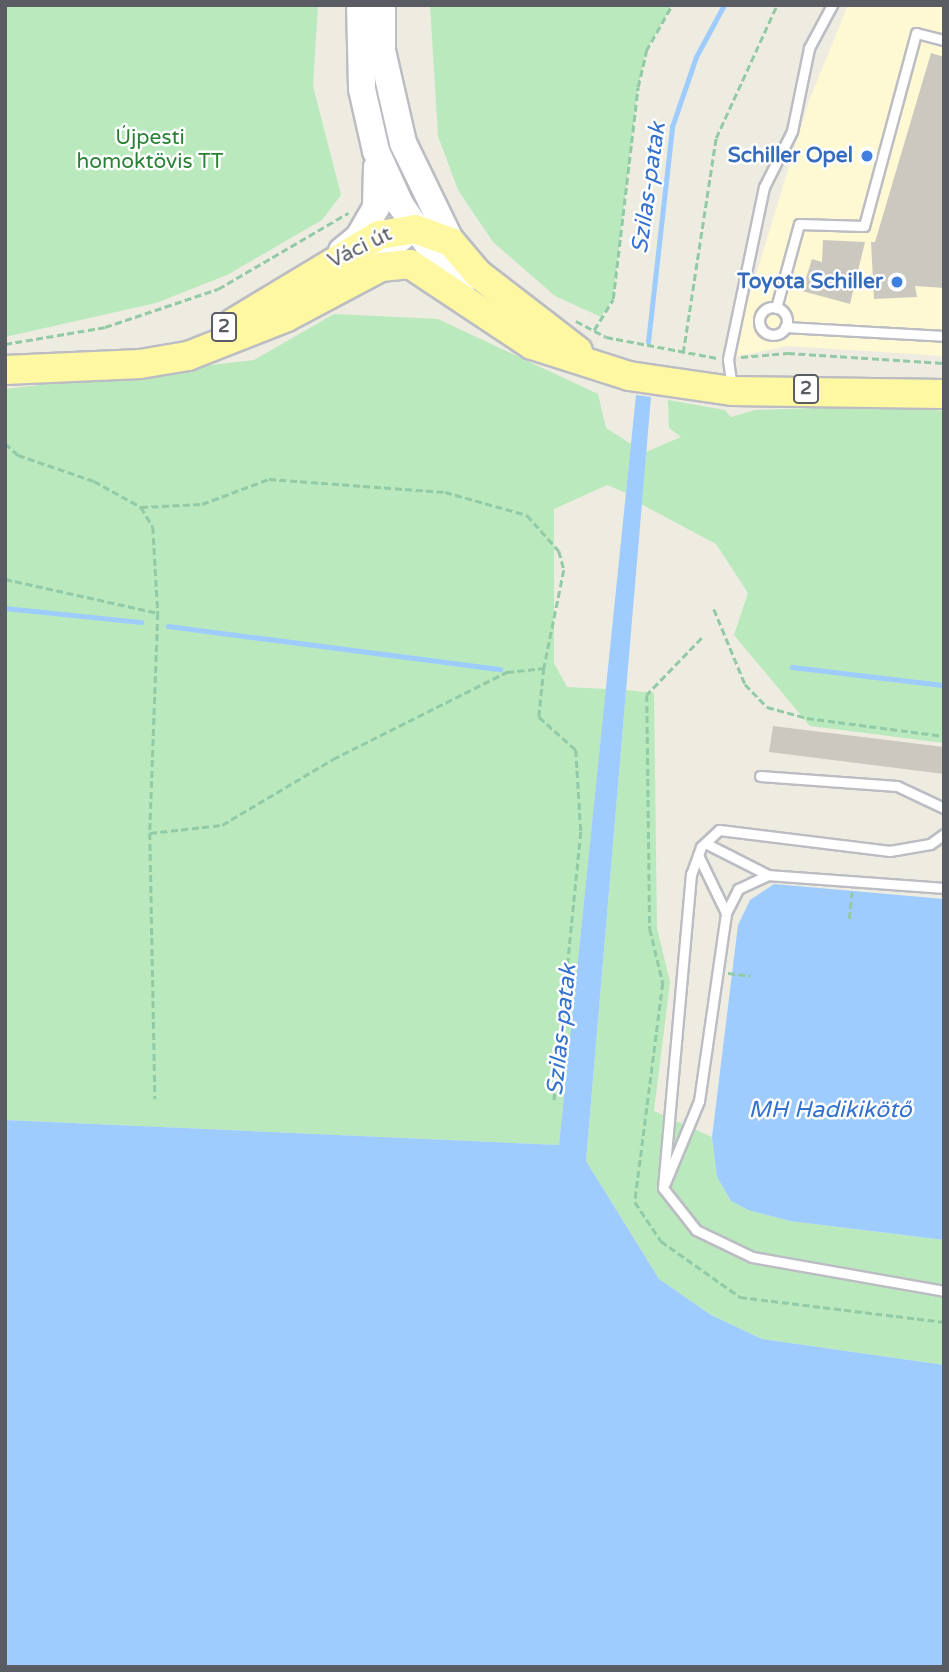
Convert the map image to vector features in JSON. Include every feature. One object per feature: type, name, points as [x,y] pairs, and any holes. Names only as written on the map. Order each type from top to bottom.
[{"type":"main road","points":[[332,276],[376,208],[376,151],[362,89],[360,5]]},
{"type":"main road","points":[[383,5],[382,51],[390,96],[424,192],[451,242]]},
{"type":"main road","points":[[376,151],[415,229],[462,295]]},
{"type":"main road","points":[[415,229],[424,192]]},
{"type":"main road","name":"Váci út","points":[[332,276],[379,235],[396,229],[415,229],[451,242],[478,274],[589,360]]},
{"type":"main road","name":"Váci út","points":[[5,370],[107,362],[184,343],[226,327],[332,276],[410,264],[462,295],[532,345],[589,360],[629,376],[732,391],[944,394]]},
{"type":"lane","points":[[732,391],[728,359],[764,187],[792,131],[809,48],[832,5]]},
{"type":"lane","points":[[776,308],[799,224],[864,226],[916,33],[944,40]]},
{"type":"lane","points":[[776,308],[785,315],[785,327]]},
{"type":"lane","points":[[776,308],[763,312],[760,325],[774,335],[785,327],[944,336]]},
{"type":"lane","points":[[761,776],[897,786],[944,808]]},
{"type":"lane","points":[[944,834],[930,844],[900,850],[747,830],[719,830],[706,844],[698,855],[691,874],[663,1188],[696,1230],[752,1257],[944,1290]]},
{"type":"lane","points":[[706,844],[768,875],[944,888]]},
{"type":"lane","points":[[698,855],[726,913]]},
{"type":"lane","points":[[663,1188],[699,1101],[726,913],[738,890],[768,875]]},
{"type":"path","points":[[594,330],[613,299],[638,87],[646,51],[672,5]]},
{"type":"path","points":[[682,353],[716,138],[771,10],[777,5]]},
{"type":"path","points":[[5,344],[105,327],[218,289],[352,212],[376,208]]},
{"type":"path","points":[[572,319],[631,343],[728,359],[788,352],[944,363]]},
{"type":"path","points":[[5,443],[18,455],[94,481],[141,507],[153,527],[158,613],[150,833],[155,1099]]},
{"type":"path","points":[[141,507],[202,503],[269,479],[445,492],[527,515],[559,551],[564,570],[544,668],[539,717],[576,750],[581,832],[554,1104]]},
{"type":"path","points":[[5,579],[158,613]]},
{"type":"path","points":[[714,608],[745,684],[767,707],[807,718],[944,736]]},
{"type":"path","points":[[647,695],[702,638]]},
{"type":"path","points":[[150,833],[222,825],[333,759],[507,672],[544,668]]},
{"type":"path","points":[[849,919],[852,881]]},
{"type":"path","points":[[718,971],[751,976]]},
{"type":"shaded area","name":"Schiller Opel","points":[[848,5],[944,5],[944,356],[788,346],[731,357],[809,101]]},
{"type":"green space","name":"Újpesti homoktövis TT","points":[[5,5],[318,5],[313,86],[341,195],[322,220],[227,275],[156,303],[5,337]]},
{"type":"green space","points":[[430,5],[672,5],[646,51],[638,87],[613,299],[601,317],[555,296],[493,242],[458,190],[438,136]]},
{"type":"green space","points":[[334,314],[438,319],[598,394],[606,428],[631,444],[626,493],[607,485],[554,509],[554,663],[567,687],[606,689],[559,1145],[5,1120],[5,389],[254,360]]},
{"type":"green space","points":[[668,400],[725,410],[731,417],[755,410],[878,406],[944,411],[944,743],[810,726],[734,635],[748,593],[716,544],[641,504],[646,452],[681,437],[669,428]]},
{"type":"green space","points":[[626,690],[654,693],[657,928],[670,982],[654,1111],[712,1137],[717,1177],[731,1201],[748,1210],[790,1221],[944,1240],[944,1365],[762,1339],[711,1315],[659,1279],[586,1161]]},
{"type":"water","points":[[636,395],[651,397],[586,1161],[659,1279],[711,1315],[762,1339],[944,1365],[944,1667],[5,1667],[5,1120],[559,1145]]},
{"type":"water","name":"MH Hadikikötő","points":[[774,884],[944,899],[944,1240],[790,1221],[748,1210],[731,1201],[717,1177],[712,1137],[738,925],[750,900]]},
{"type":"building","points":[[931,53],[944,57],[944,288],[915,286],[917,297],[874,299],[871,242],[875,242]]},
{"type":"building","points":[[823,240],[865,242],[850,304],[802,291],[812,259],[822,262]]},
{"type":"building","points":[[773,726],[944,747],[944,774],[769,752]]},
{"type":"waterway","name":"Szilas-patak","points":[[648,342],[672,127],[696,57],[724,5]]},
{"type":"waterway","points":[[5,608],[141,622]]},
{"type":"waterway","points":[[168,626],[500,669]]},
{"type":"waterway","points":[[792,667],[944,685]]},
{"type":"place","name":"Schiller Opel","points":[[867,156]]},
{"type":"place","name":"Toyota Schiller","points":[[897,282]]}]
